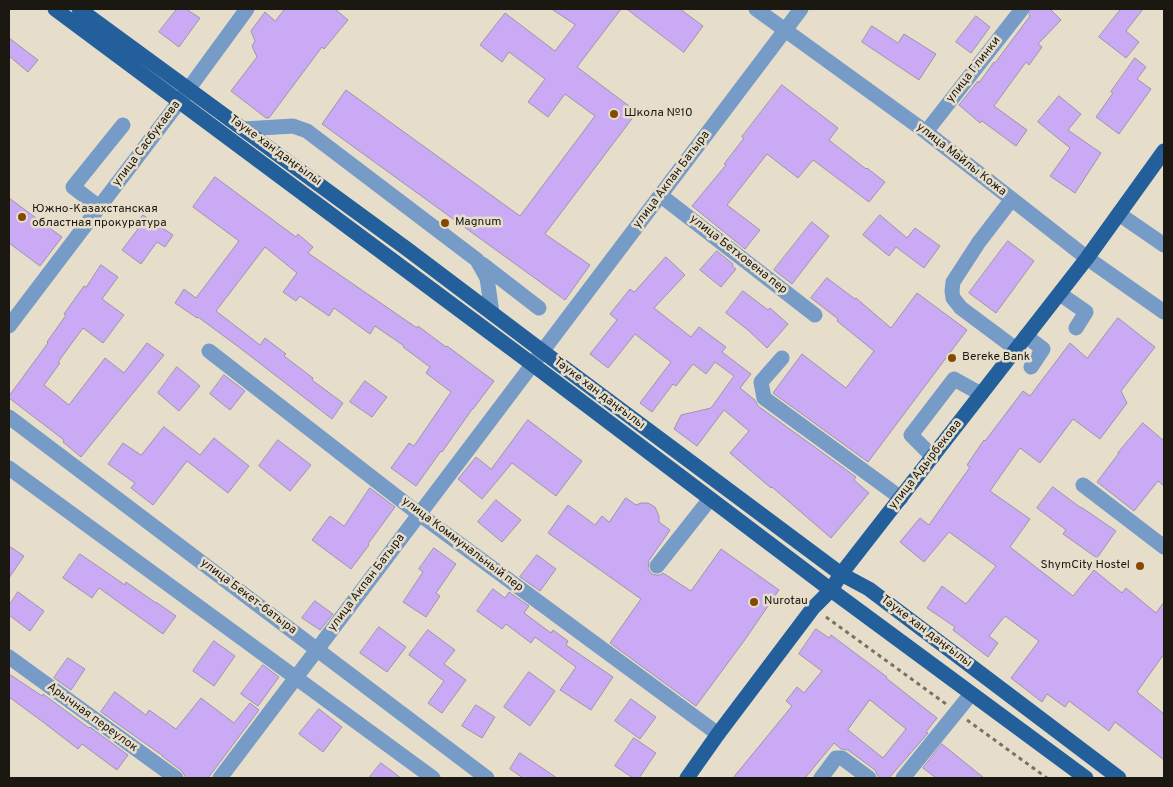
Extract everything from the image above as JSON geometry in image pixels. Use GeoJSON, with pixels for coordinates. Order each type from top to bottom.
{"type":"FeatureCollection","features":[{"type":"Feature","properties":{"kind":"main road","name":"Тәуке хан даңғылы"},"geometry":{"type":"LineString","coordinates":[[55,9],[532,364],[831,590],[1086,778]]}},
{"type":"Feature","properties":{"kind":"main road","name":"Тәуке хан даңғылы"},"geometry":{"type":"LineString","coordinates":[[79,9],[407,249],[841,574],[869,589],[1119,778]]}},
{"type":"Feature","properties":{"kind":"main road","name":"улица Адырбекова"},"geometry":{"type":"LineString","coordinates":[[687,778],[813,608],[831,590],[841,574],[1060,294],[1161,161]]}},
{"type":"Feature","properties":{"kind":"street","name":"улица Сасбукаева"},"geometry":{"type":"LineString","coordinates":[[9,326],[247,9]]}},
{"type":"Feature","properties":{"kind":"street","name":"улица Майлы Кожа"},"geometry":{"type":"LineString","coordinates":[[756,9],[926,132],[1087,258],[1164,312]]}},
{"type":"Feature","properties":{"kind":"street","name":"улица Акпан Батыра"},"geometry":{"type":"LineString","coordinates":[[220,778],[801,9]]}},
{"type":"Feature","properties":{"kind":"street","name":"улица Глинки"},"geometry":{"type":"LineString","coordinates":[[926,132],[1022,9]]}},
{"type":"Feature","properties":{"kind":"street"},"geometry":{"type":"LineString","coordinates":[[99,207],[73,187],[123,125]]}},
{"type":"Feature","properties":{"kind":"street"},"geometry":{"type":"LineString","coordinates":[[244,129],[294,126],[307,131],[540,308]]}},
{"type":"Feature","properties":{"kind":"street","name":"улица Бетховена пер"},"geometry":{"type":"LineString","coordinates":[[660,196],[815,315]]}},
{"type":"Feature","properties":{"kind":"street"},"geometry":{"type":"LineString","coordinates":[[1012,199],[979,242],[953,282],[952,290],[953,298],[960,308],[1016,349]]}},
{"type":"Feature","properties":{"kind":"street"},"geometry":{"type":"LineString","coordinates":[[1119,214],[1164,245]]}},
{"type":"Feature","properties":{"kind":"street"},"geometry":{"type":"LineString","coordinates":[[477,260],[487,278],[492,313]]}},
{"type":"Feature","properties":{"kind":"street"},"geometry":{"type":"LineString","coordinates":[[1060,294],[1086,312],[1076,328]]}},
{"type":"Feature","properties":{"kind":"street"},"geometry":{"type":"LineString","coordinates":[[1026,336],[1044,349],[1031,367]]}},
{"type":"Feature","properties":{"kind":"street","name":"улица Коммунальный пер"},"geometry":{"type":"LineString","coordinates":[[209,351],[418,514],[718,734]]}},
{"type":"Feature","properties":{"kind":"street"},"geometry":{"type":"LineString","coordinates":[[782,358],[761,382],[764,398],[901,498]]}},
{"type":"Feature","properties":{"kind":"street"},"geometry":{"type":"LineString","coordinates":[[933,457],[911,436],[954,379],[981,394]]}},
{"type":"Feature","properties":{"kind":"street","name":"улица Бекет-батыра"},"geometry":{"type":"LineString","coordinates":[[9,417],[487,778]]}},
{"type":"Feature","properties":{"kind":"street"},"geometry":{"type":"LineString","coordinates":[[9,468],[433,778]]}},
{"type":"Feature","properties":{"kind":"street"},"geometry":{"type":"LineString","coordinates":[[1083,485],[1164,547]]}},
{"type":"Feature","properties":{"kind":"street"},"geometry":{"type":"LineString","coordinates":[[657,566],[710,499]]}},
{"type":"Feature","properties":{"kind":"street","name":"Арычная переулок"},"geometry":{"type":"LineString","coordinates":[[9,658],[176,778]]}},
{"type":"Feature","properties":{"kind":"street"},"geometry":{"type":"LineString","coordinates":[[903,778],[971,694]]}},
{"type":"Feature","properties":{"kind":"street"},"geometry":{"type":"LineString","coordinates":[[821,778],[836,758],[842,758],[869,778]]}},
{"type":"Feature","properties":{"kind":"path"},"geometry":{"type":"LineString","coordinates":[[813,608],[1047,778]]}},
{"type":"Feature","properties":{"kind":"building"},"geometry":{"type":"Polygon","coordinates":[[[177,9],[186,9],[200,18],[179,47],[159,32],[177,9]]]}},
{"type":"Feature","properties":{"kind":"building"},"geometry":{"type":"Polygon","coordinates":[[[285,9],[335,9],[348,20],[324,49],[322,47],[269,118],[266,118],[231,91],[257,57],[252,46],[255,41],[251,31],[265,12],[275,21],[285,9]]]}},
{"type":"Feature","properties":{"kind":"building"},"geometry":{"type":"Polygon","coordinates":[[[552,9],[621,9],[577,67],[637,112],[545,234],[590,265],[565,300],[322,124],[346,90],[520,216],[595,116],[565,94],[548,117],[528,102],[545,79],[509,52],[502,62],[480,45],[505,13],[555,51],[575,25],[552,9]]]}},
{"type":"Feature","properties":{"kind":"building"},"geometry":{"type":"Polygon","coordinates":[[[627,9],[680,9],[703,26],[684,52],[627,9]]]}},
{"type":"Feature","properties":{"kind":"building"},"geometry":{"type":"Polygon","coordinates":[[[1031,9],[1050,9],[1061,20],[1038,44],[1042,47],[1029,65],[1026,62],[994,106],[1027,130],[1016,146],[982,121],[980,123],[959,105],[995,63],[1030,16],[1031,9]]]}},
{"type":"Feature","properties":{"kind":"building"},"geometry":{"type":"Polygon","coordinates":[[[1121,9],[1143,9],[1126,31],[1139,42],[1126,58],[1099,37],[1121,9]]]}},
{"type":"Feature","properties":{"kind":"building"},"geometry":{"type":"Polygon","coordinates":[[[976,16],[990,27],[971,53],[956,42],[976,16]]]}},
{"type":"Feature","properties":{"kind":"building"},"geometry":{"type":"Polygon","coordinates":[[[872,26],[898,43],[904,34],[936,54],[919,80],[862,42],[872,26]]]}},
{"type":"Feature","properties":{"kind":"building"},"geometry":{"type":"Polygon","coordinates":[[[9,38],[38,60],[28,72],[9,56],[9,38]]]}},
{"type":"Feature","properties":{"kind":"building"},"geometry":{"type":"Polygon","coordinates":[[[1135,58],[1146,67],[1137,79],[1151,89],[1119,134],[1096,117],[1135,58]]]}},
{"type":"Feature","properties":{"kind":"building"},"geometry":{"type":"Polygon","coordinates":[[[782,85],[838,128],[829,140],[885,182],[869,202],[813,160],[798,178],[767,154],[727,205],[760,230],[745,249],[692,206],[726,165],[724,164],[744,138],[742,137],[782,85]]]}},
{"type":"Feature","properties":{"kind":"building"},"geometry":{"type":"Polygon","coordinates":[[[1059,96],[1081,114],[1068,130],[1101,153],[1075,193],[1050,176],[1070,148],[1038,122],[1059,96]]]}},
{"type":"Feature","properties":{"kind":"building"},"geometry":{"type":"Polygon","coordinates":[[[215,177],[296,237],[298,234],[313,247],[308,253],[417,328],[418,326],[494,381],[416,486],[391,468],[409,443],[414,446],[451,392],[426,373],[430,367],[404,346],[375,326],[370,334],[334,308],[329,316],[300,296],[296,301],[283,292],[297,273],[265,247],[216,311],[260,345],[265,338],[286,354],[284,356],[313,378],[312,380],[343,403],[332,419],[240,348],[198,317],[175,303],[184,289],[196,298],[239,241],[193,207],[215,177]]]}},
{"type":"Feature","properties":{"kind":"building","name":"Южно-Казахстанская областная прокуратура"},"geometry":{"type":"Polygon","coordinates":[[[9,198],[62,237],[40,266],[9,243],[9,198]]]}},
{"type":"Feature","properties":{"kind":"building"},"geometry":{"type":"Polygon","coordinates":[[[143,215],[173,235],[165,247],[157,242],[141,264],[122,250],[138,229],[135,227],[143,215]]]}},
{"type":"Feature","properties":{"kind":"building"},"geometry":{"type":"Polygon","coordinates":[[[880,215],[907,238],[915,228],[940,246],[924,268],[896,247],[889,256],[863,235],[880,215]]]}},
{"type":"Feature","properties":{"kind":"building"},"geometry":{"type":"Polygon","coordinates":[[[812,222],[829,236],[792,284],[774,270],[812,222]]]}},
{"type":"Feature","properties":{"kind":"building"},"geometry":{"type":"Polygon","coordinates":[[[1008,241],[1034,261],[996,313],[969,293],[1008,241]]]}},
{"type":"Feature","properties":{"kind":"building"},"geometry":{"type":"Polygon","coordinates":[[[717,251],[733,264],[732,266],[736,269],[721,287],[700,270],[717,251]]]}},
{"type":"Feature","properties":{"kind":"building"},"geometry":{"type":"Polygon","coordinates":[[[666,257],[685,275],[654,308],[691,337],[699,327],[726,347],[722,352],[751,374],[740,388],[755,400],[758,406],[856,477],[854,480],[869,493],[831,538],[730,453],[749,431],[724,410],[697,446],[674,429],[681,415],[711,408],[734,376],[715,362],[706,374],[693,364],[676,386],[673,384],[652,412],[640,403],[671,362],[635,334],[608,368],[590,354],[617,320],[610,314],[630,289],[634,292],[666,257]]]}},
{"type":"Feature","properties":{"kind":"building"},"geometry":{"type":"Polygon","coordinates":[[[101,265],[118,277],[102,299],[124,315],[103,343],[83,328],[44,385],[69,405],[105,358],[124,373],[147,343],[164,355],[81,457],[63,442],[64,440],[9,398],[9,396],[48,343],[66,315],[64,314],[101,265]]]}},
{"type":"Feature","properties":{"kind":"building"},"geometry":{"type":"Polygon","coordinates":[[[827,278],[856,298],[891,328],[917,293],[967,330],[868,462],[773,393],[802,354],[846,388],[874,351],[811,298],[827,278]]]}},
{"type":"Feature","properties":{"kind":"building"},"geometry":{"type":"Polygon","coordinates":[[[743,291],[768,310],[770,308],[788,324],[767,348],[726,313],[743,291]]]}},
{"type":"Feature","properties":{"kind":"building"},"geometry":{"type":"Polygon","coordinates":[[[1118,318],[1155,347],[1121,391],[1127,403],[1100,439],[1073,419],[1040,463],[1020,448],[990,491],[1030,519],[1010,547],[1073,596],[1094,570],[1122,593],[1126,588],[1156,613],[1164,602],[1164,654],[1137,692],[1164,714],[1164,760],[1115,722],[1109,731],[1069,701],[1065,707],[1047,694],[1042,702],[1011,678],[1039,641],[1005,616],[989,636],[998,643],[988,657],[953,630],[955,627],[927,608],[942,586],[966,604],[996,566],[949,532],[924,562],[900,542],[920,518],[929,525],[970,467],[967,465],[984,440],[1023,391],[1030,396],[1070,343],[1087,358],[1118,318]]]}},
{"type":"Feature","properties":{"kind":"building"},"geometry":{"type":"Polygon","coordinates":[[[177,367],[200,386],[179,411],[158,393],[177,367]]]}},
{"type":"Feature","properties":{"kind":"building"},"geometry":{"type":"Polygon","coordinates":[[[224,375],[245,391],[230,410],[210,394],[224,375]]]}},
{"type":"Feature","properties":{"kind":"building"},"geometry":{"type":"Polygon","coordinates":[[[365,381],[387,397],[372,417],[350,402],[365,381]]]}},
{"type":"Feature","properties":{"kind":"building"},"geometry":{"type":"Polygon","coordinates":[[[528,420],[582,461],[556,496],[512,463],[482,499],[458,479],[476,457],[491,469],[528,420]]]}},
{"type":"Feature","properties":{"kind":"building"},"geometry":{"type":"Polygon","coordinates":[[[1143,423],[1164,441],[1164,486],[1158,481],[1134,511],[1097,482],[1143,423]]]}},
{"type":"Feature","properties":{"kind":"building"},"geometry":{"type":"Polygon","coordinates":[[[164,427],[200,455],[214,438],[249,466],[228,493],[187,461],[153,505],[131,488],[135,483],[108,464],[123,443],[141,455],[164,427]]]}},
{"type":"Feature","properties":{"kind":"building"},"geometry":{"type":"Polygon","coordinates":[[[278,440],[311,465],[290,491],[259,466],[278,440]]]}},
{"type":"Feature","properties":{"kind":"building"},"geometry":{"type":"Polygon","coordinates":[[[1053,487],[1116,531],[1097,558],[1063,534],[1066,530],[1037,508],[1053,487]]]}},
{"type":"Feature","properties":{"kind":"building"},"geometry":{"type":"Polygon","coordinates":[[[370,488],[395,507],[351,569],[312,540],[330,516],[344,526],[370,488]]]}},
{"type":"Feature","properties":{"kind":"building"},"geometry":{"type":"Polygon","coordinates":[[[626,498],[636,505],[648,503],[655,507],[659,516],[659,522],[670,530],[648,562],[648,569],[652,574],[660,575],[663,573],[691,591],[721,549],[779,590],[696,706],[610,643],[641,599],[548,533],[568,505],[595,525],[602,516],[609,522],[626,498]]]}},
{"type":"Feature","properties":{"kind":"building"},"geometry":{"type":"Polygon","coordinates":[[[496,500],[521,520],[502,542],[478,522],[496,500]]]}},
{"type":"Feature","properties":{"kind":"building"},"geometry":{"type":"Polygon","coordinates":[[[9,546],[24,556],[9,578],[9,546]]]}},
{"type":"Feature","properties":{"kind":"building"},"geometry":{"type":"Polygon","coordinates":[[[434,548],[456,564],[436,593],[440,596],[426,617],[403,602],[423,572],[419,569],[434,548]]]}},
{"type":"Feature","properties":{"kind":"building"},"geometry":{"type":"Polygon","coordinates":[[[80,554],[125,585],[126,582],[176,616],[163,634],[99,588],[92,598],[63,578],[80,554]]]}},
{"type":"Feature","properties":{"kind":"building"},"geometry":{"type":"Polygon","coordinates":[[[537,555],[556,569],[540,591],[520,577],[537,555]]]}},
{"type":"Feature","properties":{"kind":"building"},"geometry":{"type":"Polygon","coordinates":[[[493,589],[505,598],[509,592],[529,606],[524,613],[551,633],[553,630],[568,641],[566,645],[613,677],[591,710],[560,690],[576,667],[535,637],[531,643],[506,624],[502,629],[477,611],[493,589]]]}},
{"type":"Feature","properties":{"kind":"building"},"geometry":{"type":"Polygon","coordinates":[[[18,592],[44,611],[30,631],[9,615],[9,606],[18,592]]]}},
{"type":"Feature","properties":{"kind":"building"},"geometry":{"type":"Polygon","coordinates":[[[315,601],[333,614],[320,630],[302,618],[315,601]]]}},
{"type":"Feature","properties":{"kind":"building"},"geometry":{"type":"Polygon","coordinates":[[[379,627],[406,647],[387,672],[360,653],[379,627]]]}},
{"type":"Feature","properties":{"kind":"building"},"geometry":{"type":"Polygon","coordinates":[[[816,629],[829,638],[831,635],[937,718],[926,732],[928,733],[889,778],[879,778],[875,770],[848,750],[841,749],[834,743],[805,778],[733,778],[792,706],[786,701],[797,687],[804,693],[822,671],[799,654],[816,629]],[[870,700],[848,730],[883,758],[906,729],[870,700]]]}},
{"type":"Feature","properties":{"kind":"building"},"geometry":{"type":"Polygon","coordinates":[[[428,630],[455,650],[444,664],[466,680],[442,713],[428,703],[444,681],[409,655],[428,630]]]}},
{"type":"Feature","properties":{"kind":"building"},"geometry":{"type":"Polygon","coordinates":[[[214,641],[235,656],[214,686],[193,671],[214,641]]]}},
{"type":"Feature","properties":{"kind":"building"},"geometry":{"type":"Polygon","coordinates":[[[68,658],[85,669],[71,690],[54,678],[68,658]]]}},
{"type":"Feature","properties":{"kind":"building"},"geometry":{"type":"Polygon","coordinates":[[[263,665],[279,677],[258,706],[241,694],[263,665]]]}},
{"type":"Feature","properties":{"kind":"building"},"geometry":{"type":"Polygon","coordinates":[[[529,672],[555,691],[530,726],[504,707],[529,672]]]}},
{"type":"Feature","properties":{"kind":"building"},"geometry":{"type":"Polygon","coordinates":[[[9,674],[42,696],[43,694],[128,755],[117,770],[82,744],[78,749],[9,697],[9,674]]]}},
{"type":"Feature","properties":{"kind":"building"},"geometry":{"type":"Polygon","coordinates":[[[115,692],[146,715],[149,710],[176,729],[201,698],[234,723],[250,703],[259,710],[208,778],[186,778],[182,771],[163,756],[101,712],[115,692]]]}},
{"type":"Feature","properties":{"kind":"building"},"geometry":{"type":"Polygon","coordinates":[[[631,699],[656,717],[640,739],[615,721],[631,699]]]}},
{"type":"Feature","properties":{"kind":"building"},"geometry":{"type":"Polygon","coordinates":[[[476,705],[495,717],[482,738],[462,726],[476,705]]]}},
{"type":"Feature","properties":{"kind":"building"},"geometry":{"type":"Polygon","coordinates":[[[319,709],[342,727],[323,752],[299,734],[319,709]]]}},
{"type":"Feature","properties":{"kind":"building"},"geometry":{"type":"Polygon","coordinates":[[[634,738],[656,753],[639,778],[633,778],[615,766],[634,738]]]}},
{"type":"Feature","properties":{"kind":"building"},"geometry":{"type":"Polygon","coordinates":[[[942,744],[984,778],[936,778],[923,768],[942,744]]]}},
{"type":"Feature","properties":{"kind":"building"},"geometry":{"type":"Polygon","coordinates":[[[520,753],[557,778],[523,778],[510,769],[520,753]]]}},
{"type":"Feature","properties":{"kind":"building"},"geometry":{"type":"Polygon","coordinates":[[[381,763],[401,778],[369,778],[381,763]]]}},
{"type":"Feature","properties":{"kind":"place","name":"Школа №10"},"geometry":{"type":"Point","coordinates":[614,114]}},
{"type":"Feature","properties":{"kind":"place","name":"Южно-Казахстанская областная прокуратура"},"geometry":{"type":"Point","coordinates":[22,217]}},
{"type":"Feature","properties":{"kind":"place","name":"Magnum"},"geometry":{"type":"Point","coordinates":[445,223]}},
{"type":"Feature","properties":{"kind":"place","name":"Bereke Bank"},"geometry":{"type":"Point","coordinates":[952,358]}},
{"type":"Feature","properties":{"kind":"place","name":"ShymCity Hostel"},"geometry":{"type":"Point","coordinates":[1140,566]}},
{"type":"Feature","properties":{"kind":"place","name":"Nurotau"},"geometry":{"type":"Point","coordinates":[754,602]}}]}
